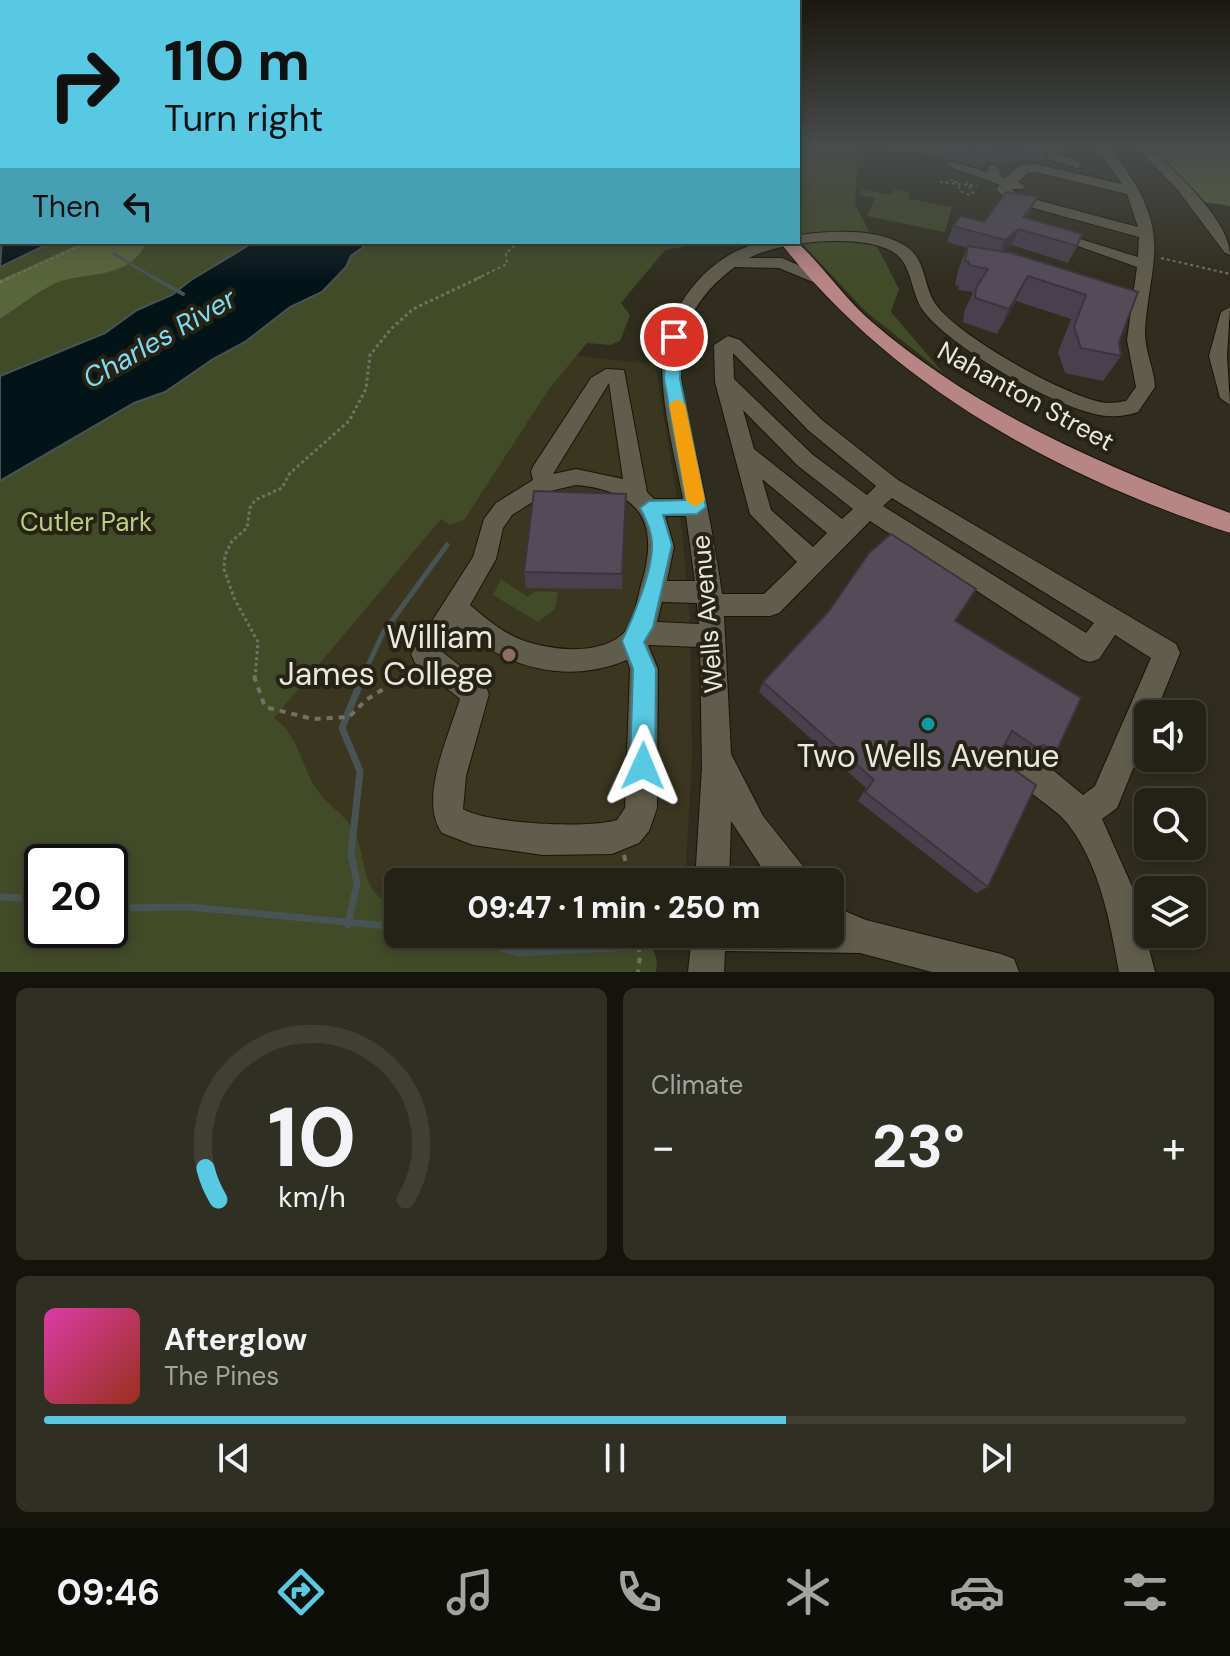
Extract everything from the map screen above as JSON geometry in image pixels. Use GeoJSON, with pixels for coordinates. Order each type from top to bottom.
{"type":"FeatureCollection","features":[{"type":"Feature","properties":{"kind":"main road","name":"Nahanton Street"},"geometry":{"type":"LineString","coordinates":[[789,244],[820,280],[883,341],[982,409],[1104,472],[1230,523]]}},
{"type":"Feature","properties":{"kind":"street"},"geometry":{"type":"LineString","coordinates":[[1040,190],[1142,231]]}},
{"type":"Feature","properties":{"kind":"street"},"geometry":{"type":"LineString","coordinates":[[1080,190],[1142,231]]}},
{"type":"Feature","properties":{"kind":"street"},"geometry":{"type":"LineString","coordinates":[[1129,190],[1142,231]]}},
{"type":"Feature","properties":{"kind":"street"},"geometry":{"type":"LineString","coordinates":[[1185,190],[1230,250]]}},
{"type":"Feature","properties":{"kind":"street"},"geometry":{"type":"LineString","coordinates":[[1050,222],[1142,231],[1060,238],[1043,228],[1045,223],[1050,222]]}},
{"type":"Feature","properties":{"kind":"street","name":"Wells Avenue"},"geometry":{"type":"LineString","coordinates":[[800,242],[854,236],[898,248],[914,263],[917,288],[924,302],[959,336],[1050,390],[1085,404],[1110,408],[1129,406],[1145,393],[1136,340],[1142,231]]}},
{"type":"Feature","properties":{"kind":"street","name":"Wells Avenue"},"geometry":{"type":"LineString","coordinates":[[713,868],[717,752],[713,636],[697,507],[672,379],[673,343],[682,315],[696,293],[732,262],[776,252],[787,244]]}},
{"type":"Feature","properties":{"kind":"street"},"geometry":{"type":"LineString","coordinates":[[732,262],[782,263],[820,280]]}},
{"type":"Feature","properties":{"kind":"street"},"geometry":{"type":"LineString","coordinates":[[1230,312],[1218,356],[1230,398]]}},
{"type":"Feature","properties":{"kind":"street"},"geometry":{"type":"LineString","coordinates":[[814,563],[761,514],[725,382],[723,345],[728,341],[815,425],[890,486],[1167,653],[1106,797],[1081,816]]}},
{"type":"Feature","properties":{"kind":"street"},"geometry":{"type":"LineString","coordinates":[[544,484],[543,468],[598,382],[603,377],[617,374],[643,502],[662,539],[652,591],[636,637],[644,669],[641,808],[632,827],[619,836],[584,840],[534,838],[478,830],[454,822],[447,812],[451,776],[475,694],[424,654],[484,559],[496,518],[514,500],[544,484],[576,477],[596,479],[643,502],[697,507]]}},
{"type":"Feature","properties":{"kind":"street"},"geometry":{"type":"LineString","coordinates":[[725,382],[805,460],[868,508],[1090,650],[1111,620]]}},
{"type":"Feature","properties":{"kind":"street"},"geometry":{"type":"LineString","coordinates":[[745,453],[843,533]]}},
{"type":"Feature","properties":{"kind":"street"},"geometry":{"type":"LineString","coordinates":[[652,591],[767,606],[890,486]]}},
{"type":"Feature","properties":{"kind":"street"},"geometry":{"type":"LineString","coordinates":[[455,608],[485,634],[507,647],[560,659],[596,657],[616,651],[636,637],[713,636]]}},
{"type":"Feature","properties":{"kind":"street","name":"Wells Avenue"},"geometry":{"type":"LineString","coordinates":[[717,752],[745,816],[782,868]]}},
{"type":"Feature","properties":{"kind":"street"},"geometry":{"type":"LineString","coordinates":[[1030,772],[1081,816],[1112,880],[1137,972]]}},
{"type":"Feature","properties":{"kind":"street"},"geometry":{"type":"LineString","coordinates":[[844,923],[865,937]]}},
{"type":"Feature","properties":{"kind":"street"},"geometry":{"type":"LineString","coordinates":[[844,928],[865,937],[1001,972]]}},
{"type":"Feature","properties":{"kind":"street"},"geometry":{"type":"LineString","coordinates":[[844,937],[865,937]]}},
{"type":"Feature","properties":{"kind":"street"},"geometry":{"type":"LineString","coordinates":[[706,972],[708,948]]}},
{"type":"Feature","properties":{"kind":"path"},"geometry":{"type":"LineString","coordinates":[[1142,231],[1230,274]]}},
{"type":"Feature","properties":{"kind":"path"},"geometry":{"type":"LineString","coordinates":[[0,282],[84,244]]}},
{"type":"Feature","properties":{"kind":"path"},"geometry":{"type":"LineString","coordinates":[[431,660],[366,700],[349,717],[335,720],[298,717],[265,707],[254,682],[252,659],[258,642],[226,581],[223,563],[225,549],[234,536],[247,528],[250,508],[255,500],[282,488],[290,473],[349,421],[366,389],[370,355],[390,330],[413,309],[507,264],[506,253],[517,244]]}},
{"type":"Feature","properties":{"kind":"path"},"geometry":{"type":"LineString","coordinates":[[619,836],[627,868]]}},
{"type":"Feature","properties":{"kind":"path"},"geometry":{"type":"LineString","coordinates":[[638,948],[638,972]]}},
{"type":"Feature","properties":{"kind":"shaded area","name":"William James College"},"geometry":{"type":"Polygon","coordinates":[[[576,356],[655,364],[682,530],[690,623],[692,759],[686,868],[384,868],[384,921],[128,896],[128,892],[576,356]]]}},
{"type":"Feature","properties":{"kind":"green space"},"geometry":{"type":"Polygon","coordinates":[[[800,190],[856,190],[855,204],[899,289],[891,312],[943,373],[865,311],[800,241],[800,190]]]}},
{"type":"Feature","properties":{"kind":"green space"},"geometry":{"type":"Polygon","coordinates":[[[861,190],[891,195],[893,190],[901,190],[910,192],[908,199],[952,207],[945,232],[867,216],[875,198],[859,195],[861,190]]]}},
{"type":"Feature","properties":{"kind":"green space"},"geometry":{"type":"Polygon","coordinates":[[[1194,190],[1230,190],[1230,206],[1205,202],[1194,190]]]}},
{"type":"Feature","properties":{"kind":"green space"},"geometry":{"type":"Polygon","coordinates":[[[0,244],[251,244],[191,280],[173,295],[137,310],[105,333],[0,376],[0,244]]]}},
{"type":"Feature","properties":{"kind":"green space"},"geometry":{"type":"Polygon","coordinates":[[[80,244],[146,244],[138,256],[127,264],[101,274],[60,281],[0,319],[0,280],[80,244]]]}},
{"type":"Feature","properties":{"kind":"green space","name":"Cutler Park"},"geometry":{"type":"Polygon","coordinates":[[[367,244],[698,244],[665,250],[621,303],[630,315],[620,341],[610,345],[587,343],[549,389],[464,520],[450,525],[441,519],[274,718],[293,740],[319,793],[345,819],[358,839],[370,885],[384,899],[384,948],[651,948],[656,959],[656,972],[0,972],[0,481],[134,403],[165,392],[213,359],[245,342],[290,307],[322,292],[346,267],[350,256],[367,244]]]}},
{"type":"Feature","properties":{"kind":"green space"},"geometry":{"type":"Polygon","coordinates":[[[501,579],[528,597],[535,591],[558,592],[555,609],[538,622],[493,595],[501,579]]]}},
{"type":"Feature","properties":{"kind":"water"},"geometry":{"type":"Polygon","coordinates":[[[2,244],[48,244],[0,267],[2,244]]]}},
{"type":"Feature","properties":{"kind":"water","name":"Charles River"},"geometry":{"type":"Polygon","coordinates":[[[251,244],[367,244],[351,256],[346,267],[322,292],[290,307],[245,342],[213,359],[165,392],[134,403],[0,481],[0,376],[105,333],[137,310],[172,295],[251,244]]]}},
{"type":"Feature","properties":{"kind":"building"},"geometry":{"type":"Polygon","coordinates":[[[1006,192],[1038,197],[1023,217],[1082,234],[1077,246],[1019,229],[1005,240],[953,226],[961,216],[984,222],[1006,192]]]}},
{"type":"Feature","properties":{"kind":"building"},"geometry":{"type":"Polygon","coordinates":[[[968,246],[1012,253],[1138,292],[1119,342],[1121,356],[1081,348],[1074,327],[1086,295],[1028,276],[1009,309],[975,298],[976,288],[988,269],[969,265],[965,261],[968,246]]]}},
{"type":"Feature","properties":{"kind":"building"},"geometry":{"type":"Polygon","coordinates":[[[534,491],[626,494],[622,574],[524,572],[534,491]]]}},
{"type":"Feature","properties":{"kind":"building","name":"Two Wells Avenue"},"geometry":{"type":"Polygon","coordinates":[[[891,534],[976,589],[955,621],[1081,698],[1056,752],[1044,745],[1036,747],[1012,731],[997,758],[1036,785],[988,887],[865,792],[874,780],[763,682],[829,611],[869,553],[891,534]]]}},
{"type":"Feature","properties":{"kind":"waterway"},"geometry":{"type":"LineString","coordinates":[[114,254],[156,279]]}},
{"type":"Feature","properties":{"kind":"waterway","name":"Charles River"},"geometry":{"type":"LineString","coordinates":[[153,277],[183,294]]}},
{"type":"Feature","properties":{"kind":"waterway"},"geometry":{"type":"LineString","coordinates":[[362,678],[383,633],[447,545]]}},
{"type":"Feature","properties":{"kind":"waterway"},"geometry":{"type":"LineString","coordinates":[[349,922],[357,883],[351,854],[360,771],[342,728],[363,676]]}},
{"type":"Feature","properties":{"kind":"waterway"},"geometry":{"type":"LineString","coordinates":[[0,897],[24,898]]}},
{"type":"Feature","properties":{"kind":"waterway"},"geometry":{"type":"LineString","coordinates":[[128,908],[190,907],[349,922]]}},
{"type":"Feature","properties":{"kind":"waterway"},"geometry":{"type":"LineString","coordinates":[[349,922],[384,926]]}},
{"type":"Feature","properties":{"kind":"waterway"},"geometry":{"type":"LineString","coordinates":[[501,948],[519,953],[612,948]]}},
{"type":"Feature","properties":{"kind":"slow traffic"},"geometry":{"type":"LineString","coordinates":[[677,404],[695,500]]}},
{"type":"Feature","properties":{"kind":"place","name":"William James College"},"geometry":{"type":"Point","coordinates":[509,655]}},
{"type":"Feature","properties":{"kind":"place","name":"Two Wells Avenue"},"geometry":{"type":"Point","coordinates":[928,724]}},
{"type":"Feature","properties":{"kind":"route"},"geometry":{"type":"LineString","coordinates":[[643,766],[644,669],[641,654],[633,641],[642,627],[662,551],[657,522],[649,508],[697,507],[672,379],[674,337]]}}]}
